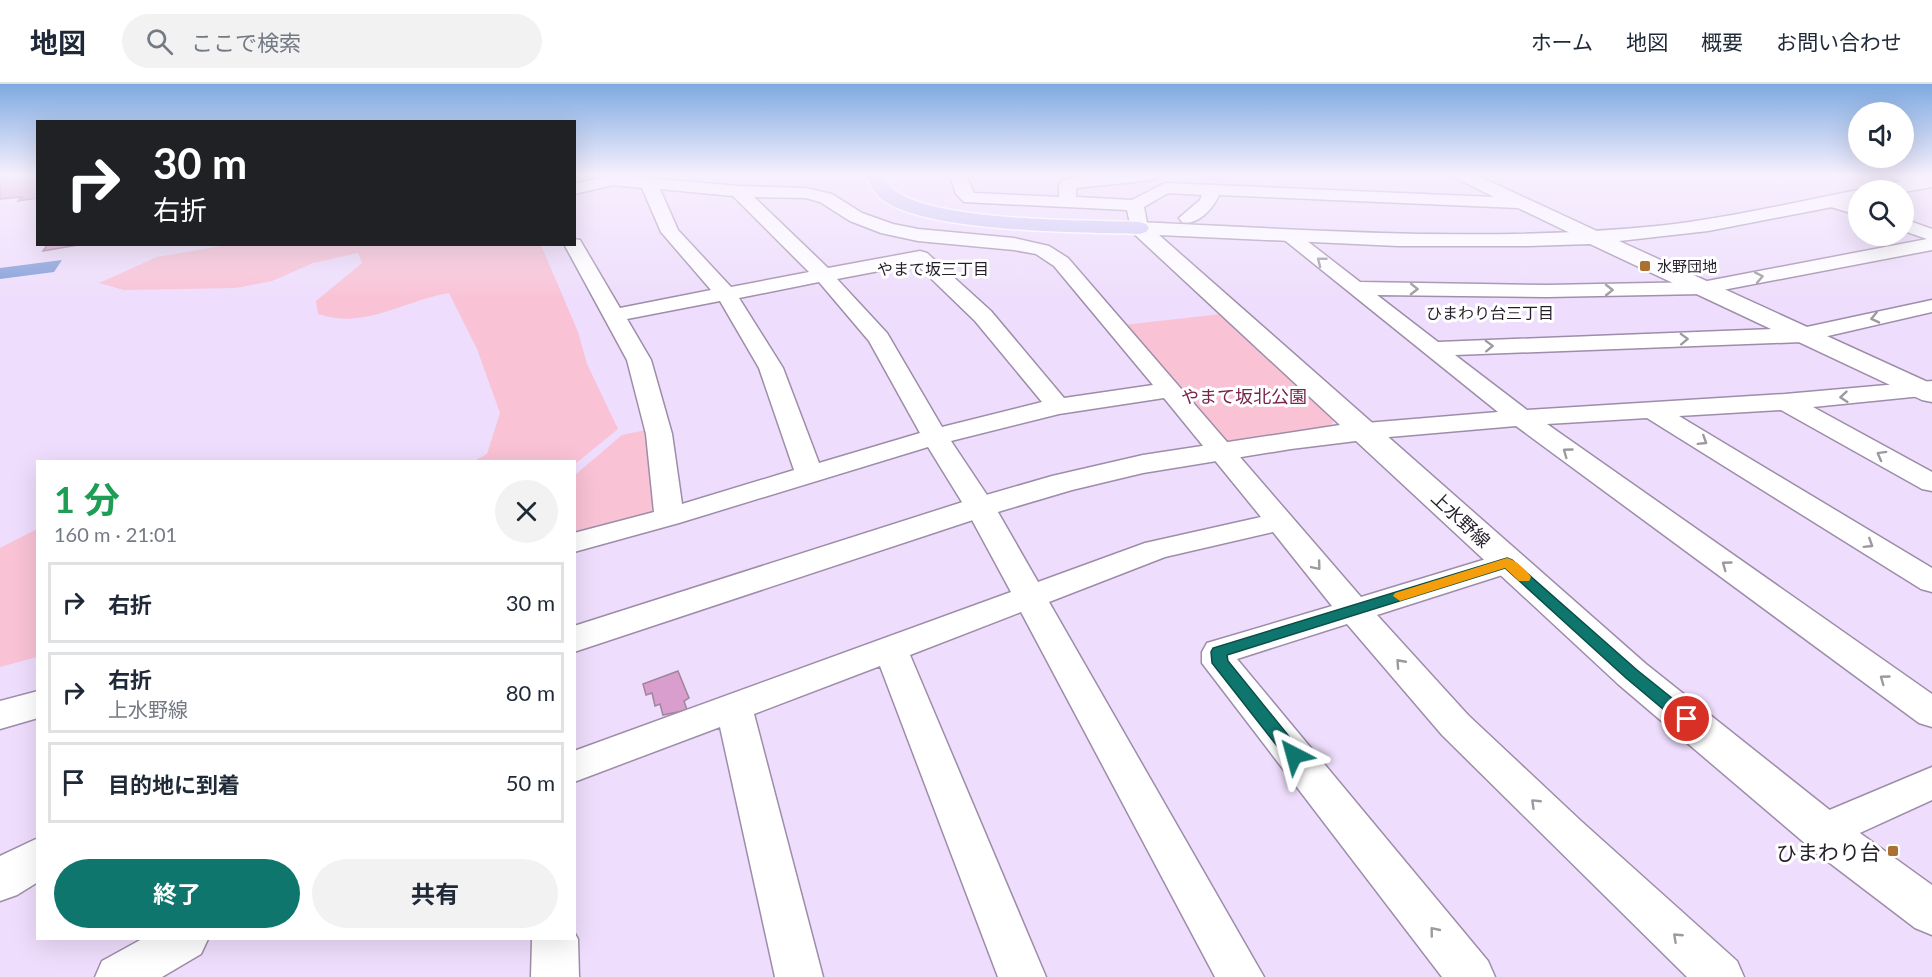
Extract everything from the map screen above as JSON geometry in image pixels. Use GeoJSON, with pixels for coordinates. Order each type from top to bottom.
{"type":"FeatureCollection","features":[{"type":"Feature","properties":{"kind":"main road"},"geometry":{"type":"LineString","coordinates":[[965,217],[981,219],[1137,217]]}},
{"type":"Feature","properties":{"kind":"street"},"geometry":{"type":"LineString","coordinates":[[663,217],[670,232],[726,294],[771,368],[810,475]]}},
{"type":"Feature","properties":{"kind":"street"},"geometry":{"type":"LineString","coordinates":[[764,217],[823,275],[879,338],[935,436],[980,507],[1240,977]]}},
{"type":"Feature","properties":{"kind":"street"},"geometry":{"type":"LineString","coordinates":[[855,217],[888,229],[918,235],[1014,244],[1042,250],[1061,262],[1354,610],[1455,724],[1566,833],[1720,977]]}},
{"type":"Feature","properties":{"kind":"street"},"geometry":{"type":"LineString","coordinates":[[1137,217],[1286,234],[1443,240],[1592,237],[1657,232],[1720,224],[1755,217]]}},
{"type":"Feature","properties":{"kind":"street","name":"上水野線"},"geometry":{"type":"LineString","coordinates":[[1137,217],[1507,563],[1632,674],[1823,831],[1932,913]]}},
{"type":"Feature","properties":{"kind":"street"},"geometry":{"type":"LineString","coordinates":[[1551,217],[1802,335],[1929,391]]}},
{"type":"Feature","properties":{"kind":"street"},"geometry":{"type":"LineString","coordinates":[[1914,229],[1932,235]]}},
{"type":"Feature","properties":{"kind":"street"},"geometry":{"type":"LineString","coordinates":[[1286,234],[1521,418],[1932,713]]}},
{"type":"Feature","properties":{"kind":"street"},"geometry":{"type":"LineString","coordinates":[[1355,288],[1547,291],[1702,288],[1932,244]]}},
{"type":"Feature","properties":{"kind":"street"},"geometry":{"type":"LineString","coordinates":[[574,246],[639,360],[660,434],[669,517]]}},
{"type":"Feature","properties":{"kind":"street"},"geometry":{"type":"LineString","coordinates":[[615,315],[920,257],[983,316],[1058,406]]}},
{"type":"Feature","properties":{"kind":"street"},"geometry":{"type":"LineString","coordinates":[[1431,349],[1802,335],[1932,306]]}},
{"type":"Feature","properties":{"kind":"street"},"geometry":{"type":"LineString","coordinates":[[576,542],[669,517],[935,436],[1058,406],[1170,390]]}},
{"type":"Feature","properties":{"kind":"street"},"geometry":{"type":"LineString","coordinates":[[576,638],[980,507],[1143,464],[1366,431],[1521,418],[1929,391]]}},
{"type":"Feature","properties":{"kind":"street"},"geometry":{"type":"LineString","coordinates":[[1785,402],[1932,483]]}},
{"type":"Feature","properties":{"kind":"street"},"geometry":{"type":"LineString","coordinates":[[1653,411],[1932,582]]}},
{"type":"Feature","properties":{"kind":"street"},"geometry":{"type":"LineString","coordinates":[[576,766],[1156,550],[1280,522]]}},
{"type":"Feature","properties":{"kind":"street"},"geometry":{"type":"LineString","coordinates":[[1471,977],[1220,663],[1219,652],[1507,563]]}},
{"type":"Feature","properties":{"kind":"street"},"geometry":{"type":"LineString","coordinates":[[891,650],[1022,977]]}},
{"type":"Feature","properties":{"kind":"street"},"geometry":{"type":"LineString","coordinates":[[0,715],[36,705]]}},
{"type":"Feature","properties":{"kind":"street"},"geometry":{"type":"LineString","coordinates":[[734,708],[799,977]]}},
{"type":"Feature","properties":{"kind":"street"},"geometry":{"type":"LineString","coordinates":[[1823,831],[1932,783]]}},
{"type":"Feature","properties":{"kind":"street"},"geometry":{"type":"LineString","coordinates":[[0,880],[36,859]]}},
{"type":"Feature","properties":{"kind":"street"},"geometry":{"type":"LineString","coordinates":[[140,972],[184,940]]}},
{"type":"Feature","properties":{"kind":"street"},"geometry":{"type":"LineString","coordinates":[[555,940],[555,977]]}},
{"type":"Feature","properties":{"kind":"green space"},"geometry":{"type":"Polygon","coordinates":[[[221,246],[541,246],[578,332],[587,364],[618,429],[576,463],[576,460],[476,460],[487,454],[500,413],[477,349],[449,293],[368,316],[335,318],[318,314],[316,301],[362,263],[358,253],[313,263],[272,281],[236,288],[124,290],[99,283],[157,257],[221,246]]]}},
{"type":"Feature","properties":{"kind":"green space","name":"やまて坂北公園"},"geometry":{"type":"Polygon","coordinates":[[[1221,314],[1335,418],[1330,427],[1233,443],[1222,439],[1124,325],[1221,314]]]}},
{"type":"Feature","properties":{"kind":"green space"},"geometry":{"type":"Polygon","coordinates":[[[646,430],[659,507],[648,518],[576,538],[576,474],[622,435],[646,430]]]}},
{"type":"Feature","properties":{"kind":"green space"},"geometry":{"type":"Polygon","coordinates":[[[36,530],[36,657],[0,667],[0,548],[36,530]]]}},
{"type":"Feature","properties":{"kind":"water"},"geometry":{"type":"Polygon","coordinates":[[[62,260],[54,272],[0,279],[0,268],[62,260]]]}},
{"type":"Feature","properties":{"kind":"building"},"geometry":{"type":"Polygon","coordinates":[[[47,246],[72,246],[43,251],[47,246]]]}},
{"type":"Feature","properties":{"kind":"building"},"geometry":{"type":"Polygon","coordinates":[[[678,671],[689,698],[684,701],[687,710],[663,715],[660,704],[655,706],[652,693],[646,695],[643,684],[678,671]]]}},
{"type":"Feature","properties":{"kind":"slow traffic"},"geometry":{"type":"LineString","coordinates":[[1400,596],[1507,563],[1524,577]]}},
{"type":"Feature","properties":{"kind":"place","name":"水野団地"},"geometry":{"type":"Point","coordinates":[1645,266]}},
{"type":"Feature","properties":{"kind":"place","name":"ひまわり台"},"geometry":{"type":"Point","coordinates":[1893,851]}},
{"type":"Feature","properties":{"kind":"district","name":"やまて坂三丁目"},"geometry":{"type":"Point","coordinates":[933,268]}},
{"type":"Feature","properties":{"kind":"district","name":"ひまわり台三丁目"},"geometry":{"type":"Point","coordinates":[1490,312]}},
{"type":"Feature","properties":{"kind":"route"},"geometry":{"type":"LineString","coordinates":[[1294,755],[1220,663],[1219,652],[1507,563],[1632,674],[1687,719]]}}]}
